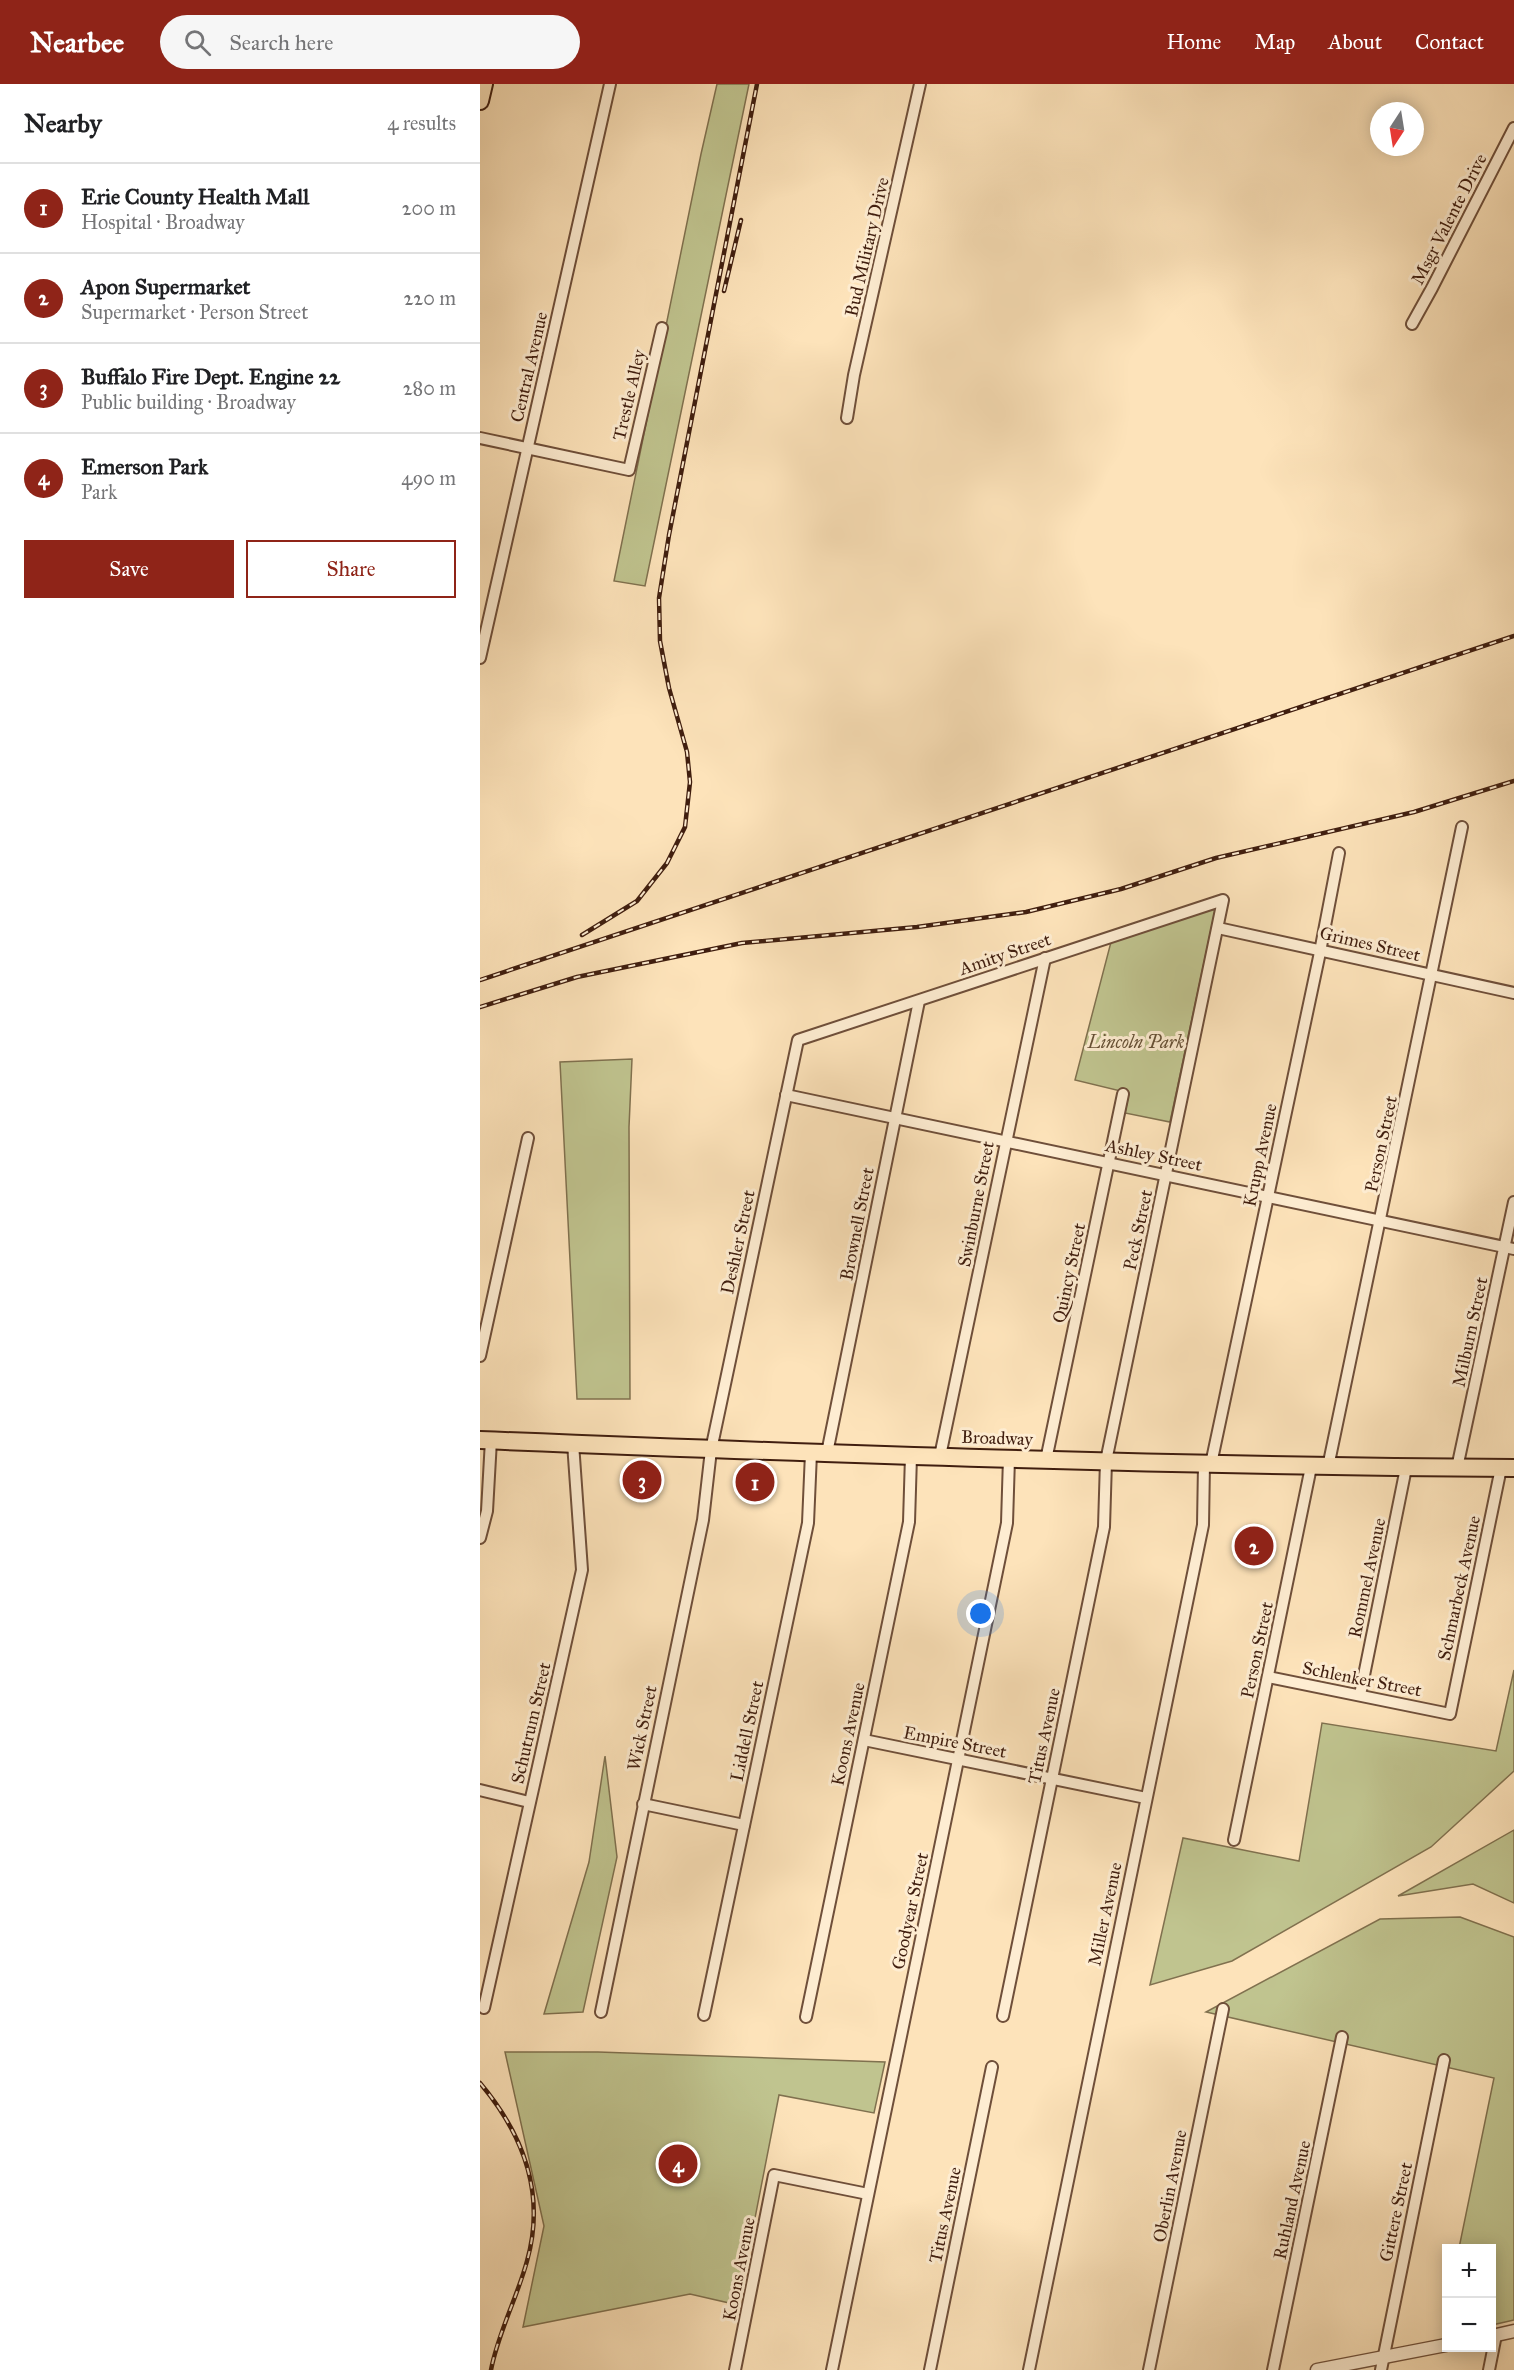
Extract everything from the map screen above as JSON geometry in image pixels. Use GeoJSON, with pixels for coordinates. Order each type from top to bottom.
{"type":"FeatureCollection","features":[{"type":"Feature","properties":{"kind":"main road"},"geometry":{"type":"LineString","coordinates":[[480,101],[484,84]]}},
{"type":"Feature","properties":{"kind":"main road","name":"Broadway"},"geometry":{"type":"LineString","coordinates":[[486,1440],[711,1450],[1046,1460],[1311,1467],[1507,1468]]}},
{"type":"Feature","properties":{"kind":"street","name":"Central Avenue"},"geometry":{"type":"LineString","coordinates":[[480,658],[610,84]]}},
{"type":"Feature","properties":{"kind":"street","name":"Bud Military Drive"},"geometry":{"type":"LineString","coordinates":[[847,418],[854,375],[920,84]]}},
{"type":"Feature","properties":{"kind":"street","name":"Msgr Valente Drive"},"geometry":{"type":"LineString","coordinates":[[1412,324],[1514,128]]}},
{"type":"Feature","properties":{"kind":"street","name":"Trestle Alley"},"geometry":{"type":"LineString","coordinates":[[527,447],[628,470],[662,328]]}},
{"type":"Feature","properties":{"kind":"street"},"geometry":{"type":"LineString","coordinates":[[480,438],[527,447]]}},
{"type":"Feature","properties":{"kind":"street","name":"Person Street"},"geometry":{"type":"LineString","coordinates":[[1328,1467],[1382,1220],[1462,827]]}},
{"type":"Feature","properties":{"kind":"street","name":"Krupp Avenue"},"geometry":{"type":"LineString","coordinates":[[1208,1464],[1268,1196],[1339,853]]}},
{"type":"Feature","properties":{"kind":"street","name":"Peck Street"},"geometry":{"type":"LineString","coordinates":[[1106,1461],[1223,900]]}},
{"type":"Feature","properties":{"kind":"street","name":"Amity Street"},"geometry":{"type":"LineString","coordinates":[[798,1040],[1223,900]]}},
{"type":"Feature","properties":{"kind":"street","name":"Grimes Street"},"geometry":{"type":"LineString","coordinates":[[1218,928],[1514,993]]}},
{"type":"Feature","properties":{"kind":"street","name":"Swinburne Street"},"geometry":{"type":"LineString","coordinates":[[940,1456],[1045,958]]}},
{"type":"Feature","properties":{"kind":"street","name":"Brownell Street"},"geometry":{"type":"LineString","coordinates":[[819,1453],[896,1117],[919,1001]]}},
{"type":"Feature","properties":{"kind":"street","name":"Deshler Street"},"geometry":{"type":"LineString","coordinates":[[711,1450],[798,1040]]}},
{"type":"Feature","properties":{"kind":"street","name":"Quincy Street"},"geometry":{"type":"LineString","coordinates":[[1046,1460],[1123,1094]]}},
{"type":"Feature","properties":{"kind":"street","name":"Ashley Street"},"geometry":{"type":"LineString","coordinates":[[786,1095],[1509,1248]]}},
{"type":"Feature","properties":{"kind":"street"},"geometry":{"type":"LineString","coordinates":[[480,1356],[528,1137]]}},
{"type":"Feature","properties":{"kind":"street","name":"Milburn Street"},"geometry":{"type":"LineString","coordinates":[[1457,1468],[1509,1248],[1514,1202]]}},
{"type":"Feature","properties":{"kind":"street"},"geometry":{"type":"LineString","coordinates":[[480,1538],[487,1511],[486,1440]]}},
{"type":"Feature","properties":{"kind":"street","name":"Schutrum Street"},"geometry":{"type":"LineString","coordinates":[[484,2008],[582,1570],[573,1443]]}},
{"type":"Feature","properties":{"kind":"street","name":"Wick Street"},"geometry":{"type":"LineString","coordinates":[[601,2012],[703,1520],[711,1450]]}},
{"type":"Feature","properties":{"kind":"street","name":"Liddell Street"},"geometry":{"type":"LineString","coordinates":[[704,2015],[808,1523],[819,1453]]}},
{"type":"Feature","properties":{"kind":"street","name":"Koons Avenue"},"geometry":{"type":"LineString","coordinates":[[806,2017],[909,1522],[911,1456]]}},
{"type":"Feature","properties":{"kind":"street","name":"Goodyear Street"},"geometry":{"type":"LineString","coordinates":[[832,2370],[1006,1523],[1009,1458]]}},
{"type":"Feature","properties":{"kind":"street","name":"Titus Avenue"},"geometry":{"type":"LineString","coordinates":[[1003,2016],[1104,1527],[1106,1461]]}},
{"type":"Feature","properties":{"kind":"street","name":"Miller Avenue"},"geometry":{"type":"LineString","coordinates":[[1029,2370],[1203,1525],[1208,1464]]}},
{"type":"Feature","properties":{"kind":"street","name":"Person Street"},"geometry":{"type":"LineString","coordinates":[[1234,1840],[1311,1467]]}},
{"type":"Feature","properties":{"kind":"street","name":"Rommel Avenue"},"geometry":{"type":"LineString","coordinates":[[1360,1695],[1406,1468]]}},
{"type":"Feature","properties":{"kind":"street","name":"Schmarbeck Avenue"},"geometry":{"type":"LineString","coordinates":[[1450,1714],[1507,1468]]}},
{"type":"Feature","properties":{"kind":"street","name":"Schlenker Street"},"geometry":{"type":"LineString","coordinates":[[1268,1677],[1450,1714]]}},
{"type":"Feature","properties":{"kind":"street","name":"Empire Street"},"geometry":{"type":"LineString","coordinates":[[864,1740],[1146,1798]]}},
{"type":"Feature","properties":{"kind":"street"},"geometry":{"type":"LineString","coordinates":[[480,1790],[530,1802]]}},
{"type":"Feature","properties":{"kind":"street"},"geometry":{"type":"LineString","coordinates":[[643,1804],[744,1825]]}},
{"type":"Feature","properties":{"kind":"street","name":"Oberlin Avenue"},"geometry":{"type":"LineString","coordinates":[[1149,2370],[1223,2009]]}},
{"type":"Feature","properties":{"kind":"street","name":"Ruhland Avenue"},"geometry":{"type":"LineString","coordinates":[[1273,2370],[1342,2037]]}},
{"type":"Feature","properties":{"kind":"street","name":"Gittere Street"},"geometry":{"type":"LineString","coordinates":[[1381,2370],[1444,2061]]}},
{"type":"Feature","properties":{"kind":"street","name":"Titus Avenue"},"geometry":{"type":"LineString","coordinates":[[930,2370],[992,2067]]}},
{"type":"Feature","properties":{"kind":"street","name":"Koons Avenue"},"geometry":{"type":"LineString","coordinates":[[735,2370],[774,2175],[868,2194]]}},
{"type":"Feature","properties":{"kind":"street"},"geometry":{"type":"LineString","coordinates":[[1496,2335],[1514,2331]]}},
{"type":"Feature","properties":{"kind":"street"},"geometry":{"type":"LineString","coordinates":[[1317,2370],[1442,2346]]}},
{"type":"Feature","properties":{"kind":"street"},"geometry":{"type":"LineString","coordinates":[[1489,2370],[1492,2352]]}},
{"type":"Feature","properties":{"kind":"green space"},"geometry":{"type":"Polygon","coordinates":[[[717,84],[749,84],[645,586],[614,581],[701,154],[717,84]]]}},
{"type":"Feature","properties":{"kind":"green space","name":"Lincoln Park"},"geometry":{"type":"Polygon","coordinates":[[[1216,906],[1170,1122],[1125,1113],[1129,1093],[1075,1080],[1111,942],[1216,906]]]}},
{"type":"Feature","properties":{"kind":"green space"},"geometry":{"type":"Polygon","coordinates":[[[632,1059],[629,1127],[630,1399],[577,1399],[560,1062],[632,1059]]]}},
{"type":"Feature","properties":{"kind":"green space"},"geometry":{"type":"Polygon","coordinates":[[[1514,1670],[1514,1771],[1431,1847],[1232,1961],[1150,1985],[1183,1838],[1299,1861],[1322,1723],[1496,1751],[1514,1670]]]}},
{"type":"Feature","properties":{"kind":"green space"},"geometry":{"type":"Polygon","coordinates":[[[605,1756],[617,1857],[583,2012],[544,2014],[589,1862],[605,1756]]]}},
{"type":"Feature","properties":{"kind":"green space"},"geometry":{"type":"Polygon","coordinates":[[[1514,1830],[1514,1903],[1473,1884],[1398,1896],[1514,1830]]]}},
{"type":"Feature","properties":{"kind":"green space"},"geometry":{"type":"Polygon","coordinates":[[[1460,1917],[1514,1937],[1514,2320],[1496,2324],[1496,2244],[1460,2244],[1494,2078],[1206,2012],[1380,1919],[1460,1917]]]}},
{"type":"Feature","properties":{"kind":"green space"},"geometry":{"type":"Polygon","coordinates":[[[505,2052],[598,2052],[885,2062],[874,2113],[779,2095],[738,2305],[690,2294],[523,2327],[544,2226],[505,2052]]]}},
{"type":"Feature","properties":{"kind":"railway"},"geometry":{"type":"LineString","coordinates":[[582,935],[637,901],[667,863],[685,827],[690,782],[687,752],[669,688],[660,641],[659,598],[669,535],[757,84]]}},
{"type":"Feature","properties":{"kind":"railway"},"geometry":{"type":"LineString","coordinates":[[724,291],[741,220]]}},
{"type":"Feature","properties":{"kind":"railway"},"geometry":{"type":"LineString","coordinates":[[480,980],[1514,636]]}},
{"type":"Feature","properties":{"kind":"railway"},"geometry":{"type":"LineString","coordinates":[[480,1007],[577,977],[742,943],[917,927],[1026,912],[1121,889],[1216,858],[1414,812],[1514,781]]}},
{"type":"Feature","properties":{"kind":"railway"},"geometry":{"type":"LineString","coordinates":[[480,2083],[508,2123],[519,2144],[527,2166],[534,2212],[527,2261],[498,2343],[491,2370]]}},
{"type":"Feature","properties":{"kind":"place","name":"Buffalo Fire Dept. Engine 22"},"geometry":{"type":"Point","coordinates":[642,1480]}},
{"type":"Feature","properties":{"kind":"place","name":"Erie County Health Mall"},"geometry":{"type":"Point","coordinates":[755,1482]}},
{"type":"Feature","properties":{"kind":"place","name":"Apon Supermarket"},"geometry":{"type":"Point","coordinates":[1254,1546]}},
{"type":"Feature","properties":{"kind":"place","name":"Emerson Park"},"geometry":{"type":"Point","coordinates":[678,2164]}}]}
